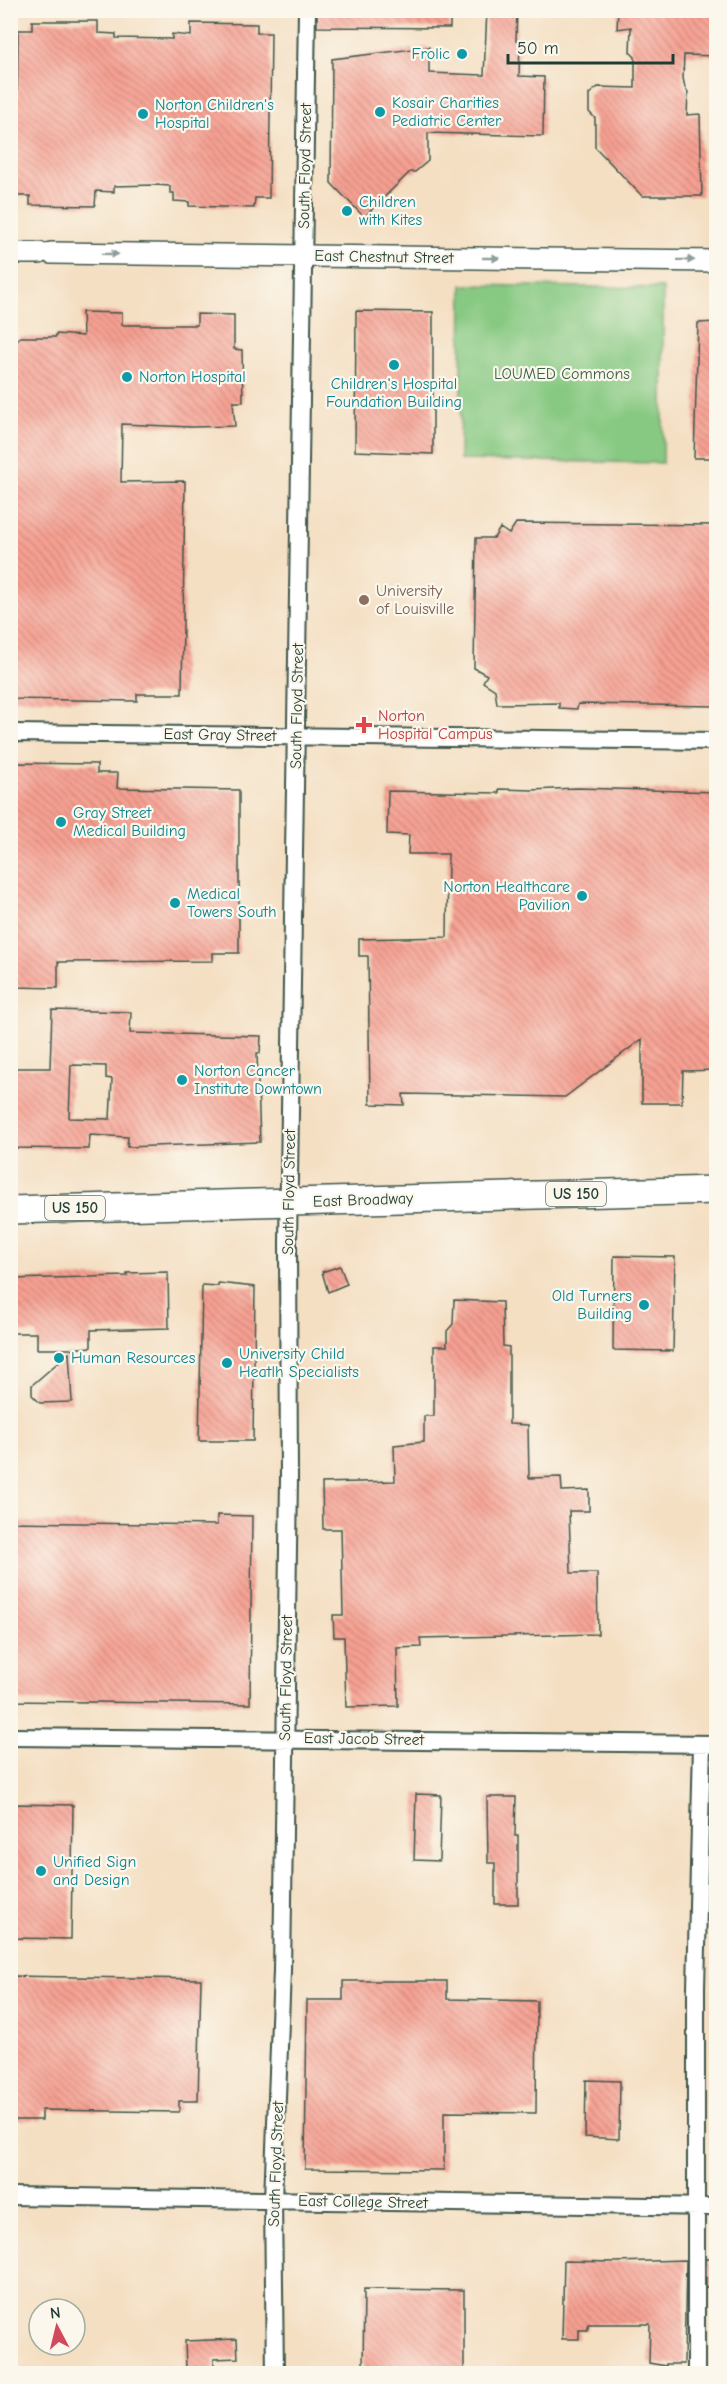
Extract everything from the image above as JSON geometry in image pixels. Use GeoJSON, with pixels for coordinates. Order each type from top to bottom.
{"type":"FeatureCollection","features":[{"type":"Feature","properties":{"kind":"main road","name":"East Broadway"},"geometry":{"type":"LineString","coordinates":[[10,1210],[717,1190]]}},
{"type":"Feature","properties":{"kind":"street","name":"South Floyd Street"},"geometry":{"type":"LineString","coordinates":[[274,2373],[273,2199],[282,1971],[289,1478],[289,1202],[307,10]]}},
{"type":"Feature","properties":{"kind":"street","name":"East Chestnut Street"},"geometry":{"type":"LineString","coordinates":[[10,253],[717,261]]}},
{"type":"Feature","properties":{"kind":"street","name":"East Gray Street"},"geometry":{"type":"LineString","coordinates":[[10,733],[717,741]]}},
{"type":"Feature","properties":{"kind":"street","name":"East Jacob Street"},"geometry":{"type":"LineString","coordinates":[[10,1737],[709,1744]]}},
{"type":"Feature","properties":{"kind":"street"},"geometry":{"type":"LineString","coordinates":[[696,2373],[696,1988],[709,1744]]}},
{"type":"Feature","properties":{"kind":"street","name":"East College Street"},"geometry":{"type":"LineString","coordinates":[[10,2196],[717,2207]]}},
{"type":"Feature","properties":{"kind":"green space","name":"LOUMED Commons"},"geometry":{"type":"Polygon","coordinates":[[[462,285],[663,288],[663,463],[460,460],[462,285]]]}},
{"type":"Feature","properties":{"kind":"building"},"geometry":{"type":"Polygon","coordinates":[[[317,10],[450,10],[450,28],[317,27],[317,10]]]}},
{"type":"Feature","properties":{"kind":"building"},"geometry":{"type":"Polygon","coordinates":[[[487,10],[517,10],[516,41],[520,41],[519,76],[544,77],[543,136],[428,133],[428,161],[415,172],[410,172],[364,217],[331,183],[332,59],[429,47],[429,73],[484,75],[487,10]]]}},
{"type":"Feature","properties":{"kind":"building"},"geometry":{"type":"Polygon","coordinates":[[[618,10],[717,10],[717,56],[684,55],[683,78],[688,92],[687,115],[700,114],[702,196],[642,196],[595,147],[595,118],[589,112],[589,94],[598,87],[635,88],[635,57],[630,52],[631,27],[617,29],[618,10]]]}},
{"type":"Feature","properties":{"kind":"building","name":"Norton Children's Hospital"},"geometry":{"type":"Polygon","coordinates":[[[32,21],[98,21],[98,33],[116,34],[116,38],[172,39],[172,34],[191,36],[191,23],[257,24],[257,33],[271,33],[269,198],[255,198],[254,208],[189,206],[189,202],[174,201],[174,193],[170,193],[170,186],[155,185],[114,186],[114,192],[96,191],[95,206],[30,205],[30,196],[16,196],[18,30],[32,30],[32,21]]]}},
{"type":"Feature","properties":{"kind":"building","name":"Children's Hospital Foundation Building"},"geometry":{"type":"Polygon","coordinates":[[[356,311],[433,312],[433,454],[355,451],[356,311]]]}},
{"type":"Feature","properties":{"kind":"building"},"geometry":{"type":"Polygon","coordinates":[[[82,312],[122,313],[122,325],[197,325],[197,314],[234,315],[234,349],[242,350],[243,402],[233,402],[235,426],[122,424],[121,482],[185,481],[182,694],[137,694],[137,701],[10,699],[10,347],[20,337],[56,337],[56,334],[83,336],[82,312]]]}},
{"type":"Feature","properties":{"kind":"building"},"geometry":{"type":"Polygon","coordinates":[[[717,322],[717,458],[694,458],[698,323],[717,322]]]}},
{"type":"Feature","properties":{"kind":"building"},"geometry":{"type":"Polygon","coordinates":[[[516,523],[717,525],[717,706],[578,704],[577,709],[559,708],[559,703],[497,704],[495,690],[483,682],[487,675],[474,668],[476,538],[494,538],[500,528],[509,534],[516,523]]]}},
{"type":"Feature","properties":{"kind":"building"},"geometry":{"type":"Polygon","coordinates":[[[10,763],[97,764],[97,773],[118,773],[117,788],[239,790],[239,953],[213,953],[213,961],[58,962],[58,988],[16,987],[16,962],[10,962],[10,763]]]}},
{"type":"Feature","properties":{"kind":"building","name":"Norton Healthcare Pavilion"},"geometry":{"type":"Polygon","coordinates":[[[577,788],[717,792],[717,1070],[683,1071],[682,1103],[642,1103],[642,1039],[565,1097],[403,1094],[404,1105],[370,1104],[368,956],[359,956],[359,939],[447,937],[448,854],[408,854],[409,835],[387,834],[388,791],[499,793],[499,789],[577,788]]]}},
{"type":"Feature","properties":{"kind":"building","name":"Norton Cancer Institute Downtown"},"geometry":{"type":"Polygon","coordinates":[[[52,1010],[131,1012],[130,1033],[261,1036],[260,1053],[257,1053],[260,1142],[127,1147],[128,1137],[90,1135],[89,1149],[10,1148],[10,1068],[50,1068],[52,1010]],[[71,1065],[69,1118],[110,1119],[112,1079],[106,1078],[106,1066],[71,1065]]]}},
{"type":"Feature","properties":{"kind":"building","name":"Old Turners Building"},"geometry":{"type":"Polygon","coordinates":[[[614,1256],[675,1257],[673,1351],[613,1350],[614,1256]]]}},
{"type":"Feature","properties":{"kind":"building"},"geometry":{"type":"Polygon","coordinates":[[[340,1266],[347,1284],[328,1292],[322,1272],[340,1266]]]}},
{"type":"Feature","properties":{"kind":"building","name":"Human Resources"},"geometry":{"type":"Polygon","coordinates":[[[168,1272],[169,1328],[91,1330],[91,1347],[70,1349],[37,1349],[37,1333],[10,1333],[10,1279],[127,1276],[127,1273],[168,1272]]]}},
{"type":"Feature","properties":{"kind":"building","name":"University Child Heatlh Specialists"},"geometry":{"type":"Polygon","coordinates":[[[218,1283],[255,1287],[253,1441],[199,1441],[202,1285],[218,1286],[218,1283]]]}},
{"type":"Feature","properties":{"kind":"building"},"geometry":{"type":"Polygon","coordinates":[[[454,1300],[502,1302],[503,1346],[509,1347],[509,1424],[528,1425],[529,1478],[561,1477],[562,1491],[589,1490],[589,1511],[569,1511],[571,1573],[597,1573],[598,1634],[420,1638],[421,1647],[397,1648],[398,1706],[346,1707],[344,1637],[334,1637],[333,1615],[343,1615],[341,1529],[323,1529],[322,1483],[395,1481],[394,1445],[424,1442],[424,1416],[434,1416],[434,1346],[447,1346],[447,1331],[453,1324],[454,1300]]]}},
{"type":"Feature","properties":{"kind":"building"},"geometry":{"type":"Polygon","coordinates":[[[69,1353],[72,1402],[40,1403],[32,1395],[32,1385],[69,1353]]]}},
{"type":"Feature","properties":{"kind":"building"},"geometry":{"type":"Polygon","coordinates":[[[217,1515],[252,1516],[250,1704],[10,1701],[10,1522],[217,1525],[217,1515]]]}},
{"type":"Feature","properties":{"kind":"building"},"geometry":{"type":"Polygon","coordinates":[[[416,1794],[441,1795],[439,1861],[414,1860],[416,1794]]]}},
{"type":"Feature","properties":{"kind":"building"},"geometry":{"type":"Polygon","coordinates":[[[487,1797],[516,1797],[518,1904],[495,1904],[495,1863],[488,1863],[487,1797]]]}},
{"type":"Feature","properties":{"kind":"building","name":"Unified Sign and Design"},"geometry":{"type":"Polygon","coordinates":[[[10,1804],[73,1805],[71,1939],[10,1938],[10,1804]]]}},
{"type":"Feature","properties":{"kind":"building"},"geometry":{"type":"Polygon","coordinates":[[[10,1976],[201,1979],[198,2101],[179,2101],[179,2112],[42,2110],[42,2120],[10,2120],[10,1976]]]}},
{"type":"Feature","properties":{"kind":"building"},"geometry":{"type":"Polygon","coordinates":[[[343,1981],[447,1981],[447,1999],[537,2001],[536,2113],[444,2112],[444,2170],[305,2169],[307,2000],[343,2000],[343,1981]]]}},
{"type":"Feature","properties":{"kind":"building"},"geometry":{"type":"Polygon","coordinates":[[[586,2080],[620,2081],[619,2139],[585,2137],[586,2080]]]}},
{"type":"Feature","properties":{"kind":"building"},"geometry":{"type":"Polygon","coordinates":[[[706,2259],[717,2259],[717,2287],[706,2287],[706,2259]]]}},
{"type":"Feature","properties":{"kind":"building"},"geometry":{"type":"Polygon","coordinates":[[[686,2260],[684,2364],[666,2364],[666,2366],[649,2363],[650,2324],[588,2324],[588,2330],[579,2330],[579,2339],[562,2339],[564,2261],[686,2260]]]}},
{"type":"Feature","properties":{"kind":"building"},"geometry":{"type":"Polygon","coordinates":[[[364,2289],[464,2290],[464,2373],[363,2373],[364,2289]]]}},
{"type":"Feature","properties":{"kind":"building"},"geometry":{"type":"Polygon","coordinates":[[[237,2339],[238,2358],[214,2359],[214,2372],[193,2373],[193,2369],[186,2369],[185,2341],[237,2339]]]}},
{"type":"Feature","properties":{"kind":"place","name":"Frolic"},"geometry":{"type":"Point","coordinates":[462,54]}},
{"type":"Feature","properties":{"kind":"place","name":"Kosair Charities Pediatric Center"},"geometry":{"type":"Point","coordinates":[380,112]}},
{"type":"Feature","properties":{"kind":"place","name":"Norton Children's Hospital"},"geometry":{"type":"Point","coordinates":[143,114]}},
{"type":"Feature","properties":{"kind":"place","name":"Children with Kites"},"geometry":{"type":"Point","coordinates":[347,211]}},
{"type":"Feature","properties":{"kind":"place","name":"Children's Hospital Foundation Building"},"geometry":{"type":"Point","coordinates":[394,365]}},
{"type":"Feature","properties":{"kind":"place","name":"Norton Hospital"},"geometry":{"type":"Point","coordinates":[127,377]}},
{"type":"Feature","properties":{"kind":"place","name":"University of Louisville"},"geometry":{"type":"Point","coordinates":[364,600]}},
{"type":"Feature","properties":{"kind":"place","name":"Norton Hospital Campus"},"geometry":{"type":"Point","coordinates":[364,725]}},
{"type":"Feature","properties":{"kind":"place","name":"Gray Street Medical Building"},"geometry":{"type":"Point","coordinates":[61,822]}},
{"type":"Feature","properties":{"kind":"place","name":"Norton Healthcare Pavilion"},"geometry":{"type":"Point","coordinates":[582,896]}},
{"type":"Feature","properties":{"kind":"place","name":"Medical Towers South"},"geometry":{"type":"Point","coordinates":[175,903]}},
{"type":"Feature","properties":{"kind":"place","name":"Norton Cancer Institute Downtown"},"geometry":{"type":"Point","coordinates":[182,1080]}},
{"type":"Feature","properties":{"kind":"place","name":"Old Turners Building"},"geometry":{"type":"Point","coordinates":[644,1305]}},
{"type":"Feature","properties":{"kind":"place","name":"Human Resources"},"geometry":{"type":"Point","coordinates":[59,1358]}},
{"type":"Feature","properties":{"kind":"place","name":"University Child Heatlh Specialists"},"geometry":{"type":"Point","coordinates":[227,1363]}},
{"type":"Feature","properties":{"kind":"place","name":"Unified Sign and Design"},"geometry":{"type":"Point","coordinates":[41,1871]}}]}
